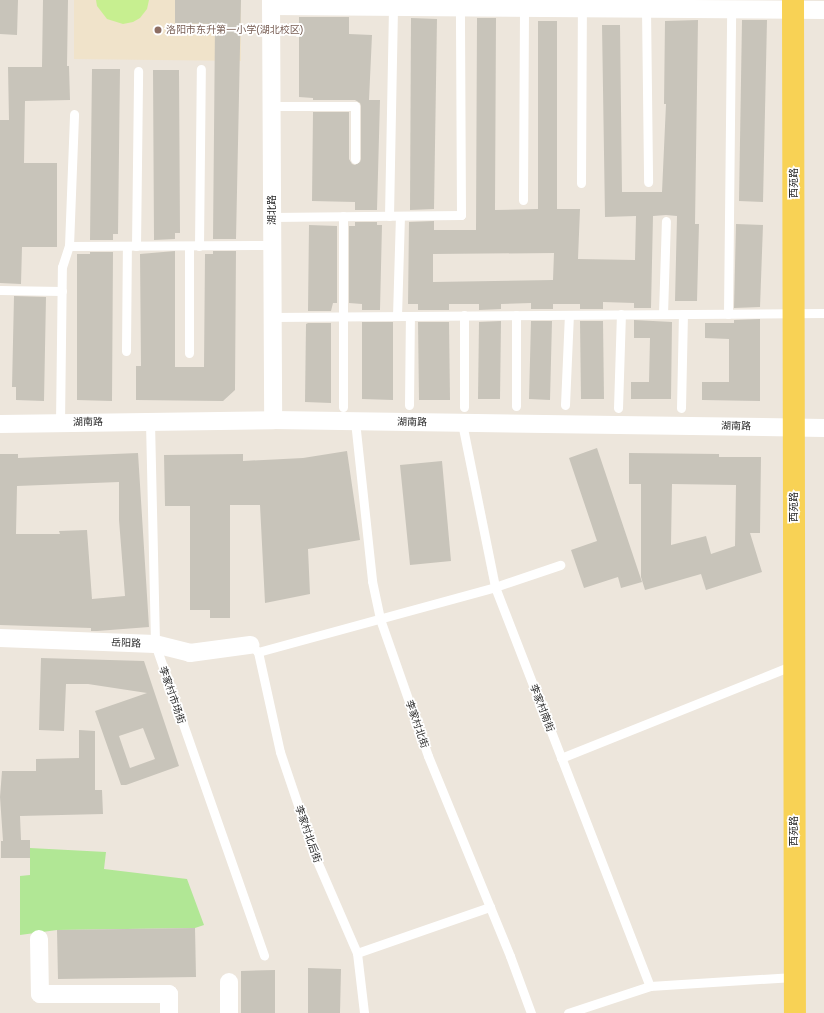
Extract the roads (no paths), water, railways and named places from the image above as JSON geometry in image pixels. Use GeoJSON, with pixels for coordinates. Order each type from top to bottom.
{"type":"FeatureCollection","features":[{"type":"Feature","properties":{"kind":"main road","name":"西苑路"},"geometry":{"type":"LineString","coordinates":[[794,5],[795,1013]]}},
{"type":"Feature","properties":{"kind":"street"},"geometry":{"type":"LineString","coordinates":[[271,3],[393,7],[731,10],[794,5],[824,10]]}},
{"type":"Feature","properties":{"kind":"street","name":"湖北路"},"geometry":{"type":"LineString","coordinates":[[271,3],[273,420]]}},
{"type":"Feature","properties":{"kind":"street","name":"湖南路"},"geometry":{"type":"LineString","coordinates":[[0,424],[273,420],[355,422],[463,415],[824,428]]}},
{"type":"Feature","properties":{"kind":"street","name":"岳阳路"},"geometry":{"type":"LineString","coordinates":[[0,638],[155,644],[190,653],[254,648]]}},
{"type":"Feature","properties":{"kind":"street"},"geometry":{"type":"LineString","coordinates":[[39,939],[40,994],[169,994],[169,1013]]}},
{"type":"Feature","properties":{"kind":"street"},"geometry":{"type":"LineString","coordinates":[[229,982],[229,1013]]}},
{"type":"Feature","properties":{"kind":"lane"},"geometry":{"type":"LineString","coordinates":[[389,216],[393,7]]}},
{"type":"Feature","properties":{"kind":"lane"},"geometry":{"type":"LineString","coordinates":[[272,217],[461,215],[460,8]]}},
{"type":"Feature","properties":{"kind":"lane"},"geometry":{"type":"LineString","coordinates":[[523,200],[524,8]]}},
{"type":"Feature","properties":{"kind":"lane"},"geometry":{"type":"LineString","coordinates":[[581,183],[582,8]]}},
{"type":"Feature","properties":{"kind":"lane"},"geometry":{"type":"LineString","coordinates":[[646,9],[648,182]]}},
{"type":"Feature","properties":{"kind":"lane"},"geometry":{"type":"LineString","coordinates":[[728,314],[731,10]]}},
{"type":"Feature","properties":{"kind":"lane"},"geometry":{"type":"LineString","coordinates":[[199,246],[201,69]]}},
{"type":"Feature","properties":{"kind":"lane"},"geometry":{"type":"LineString","coordinates":[[136,246],[138,71]]}},
{"type":"Feature","properties":{"kind":"lane"},"geometry":{"type":"LineString","coordinates":[[272,106],[355,106],[355,159]]}},
{"type":"Feature","properties":{"kind":"lane"},"geometry":{"type":"LineString","coordinates":[[60,423],[62,267],[69,246],[74,114]]}},
{"type":"Feature","properties":{"kind":"lane"},"geometry":{"type":"LineString","coordinates":[[343,216],[343,407]]}},
{"type":"Feature","properties":{"kind":"lane"},"geometry":{"type":"LineString","coordinates":[[397,316],[400,216]]}},
{"type":"Feature","properties":{"kind":"lane"},"geometry":{"type":"LineString","coordinates":[[664,314],[666,221]]}},
{"type":"Feature","properties":{"kind":"lane"},"geometry":{"type":"LineString","coordinates":[[69,246],[272,245]]}},
{"type":"Feature","properties":{"kind":"lane"},"geometry":{"type":"LineString","coordinates":[[126,246],[126,351]]}},
{"type":"Feature","properties":{"kind":"lane"},"geometry":{"type":"LineString","coordinates":[[189,246],[189,353]]}},
{"type":"Feature","properties":{"kind":"lane"},"geometry":{"type":"LineString","coordinates":[[0,290],[62,291]]}},
{"type":"Feature","properties":{"kind":"lane"},"geometry":{"type":"LineString","coordinates":[[272,316],[824,313]]}},
{"type":"Feature","properties":{"kind":"lane"},"geometry":{"type":"LineString","coordinates":[[618,408],[621,314]]}},
{"type":"Feature","properties":{"kind":"lane"},"geometry":{"type":"LineString","coordinates":[[681,408],[683,314]]}},
{"type":"Feature","properties":{"kind":"lane"},"geometry":{"type":"LineString","coordinates":[[516,315],[516,406]]}},
{"type":"Feature","properties":{"kind":"lane"},"geometry":{"type":"LineString","coordinates":[[565,405],[569,315]]}},
{"type":"Feature","properties":{"kind":"lane"},"geometry":{"type":"LineString","coordinates":[[409,405],[410,316]]}},
{"type":"Feature","properties":{"kind":"lane","name":"李家村南街"},"geometry":{"type":"LineString","coordinates":[[464,316],[463,415],[495,587],[650,986]]}},
{"type":"Feature","properties":{"kind":"lane","name":"李家村市场街"},"geometry":{"type":"LineString","coordinates":[[150,422],[155,644],[264,956]]}},
{"type":"Feature","properties":{"kind":"lane","name":"李家村北街"},"geometry":{"type":"LineString","coordinates":[[355,422],[372,581],[380,619],[428,756],[490,907],[531,1013]]}},
{"type":"Feature","properties":{"kind":"lane"},"geometry":{"type":"LineString","coordinates":[[254,648],[380,619],[495,587],[560,565]]}},
{"type":"Feature","properties":{"kind":"lane","name":"李家村北后街"},"geometry":{"type":"LineString","coordinates":[[254,648],[280,752],[317,861],[357,953],[364,1013]]}},
{"type":"Feature","properties":{"kind":"lane"},"geometry":{"type":"LineString","coordinates":[[562,758],[794,665]]}},
{"type":"Feature","properties":{"kind":"lane"},"geometry":{"type":"LineString","coordinates":[[357,953],[490,907]]}},
{"type":"Feature","properties":{"kind":"lane"},"geometry":{"type":"LineString","coordinates":[[568,1013],[650,986],[794,977]]}},
{"type":"Feature","properties":{"kind":"place","name":"洛阳市东升第一小学(湖北校区)"},"geometry":{"type":"Point","coordinates":[158,30]}}]}
